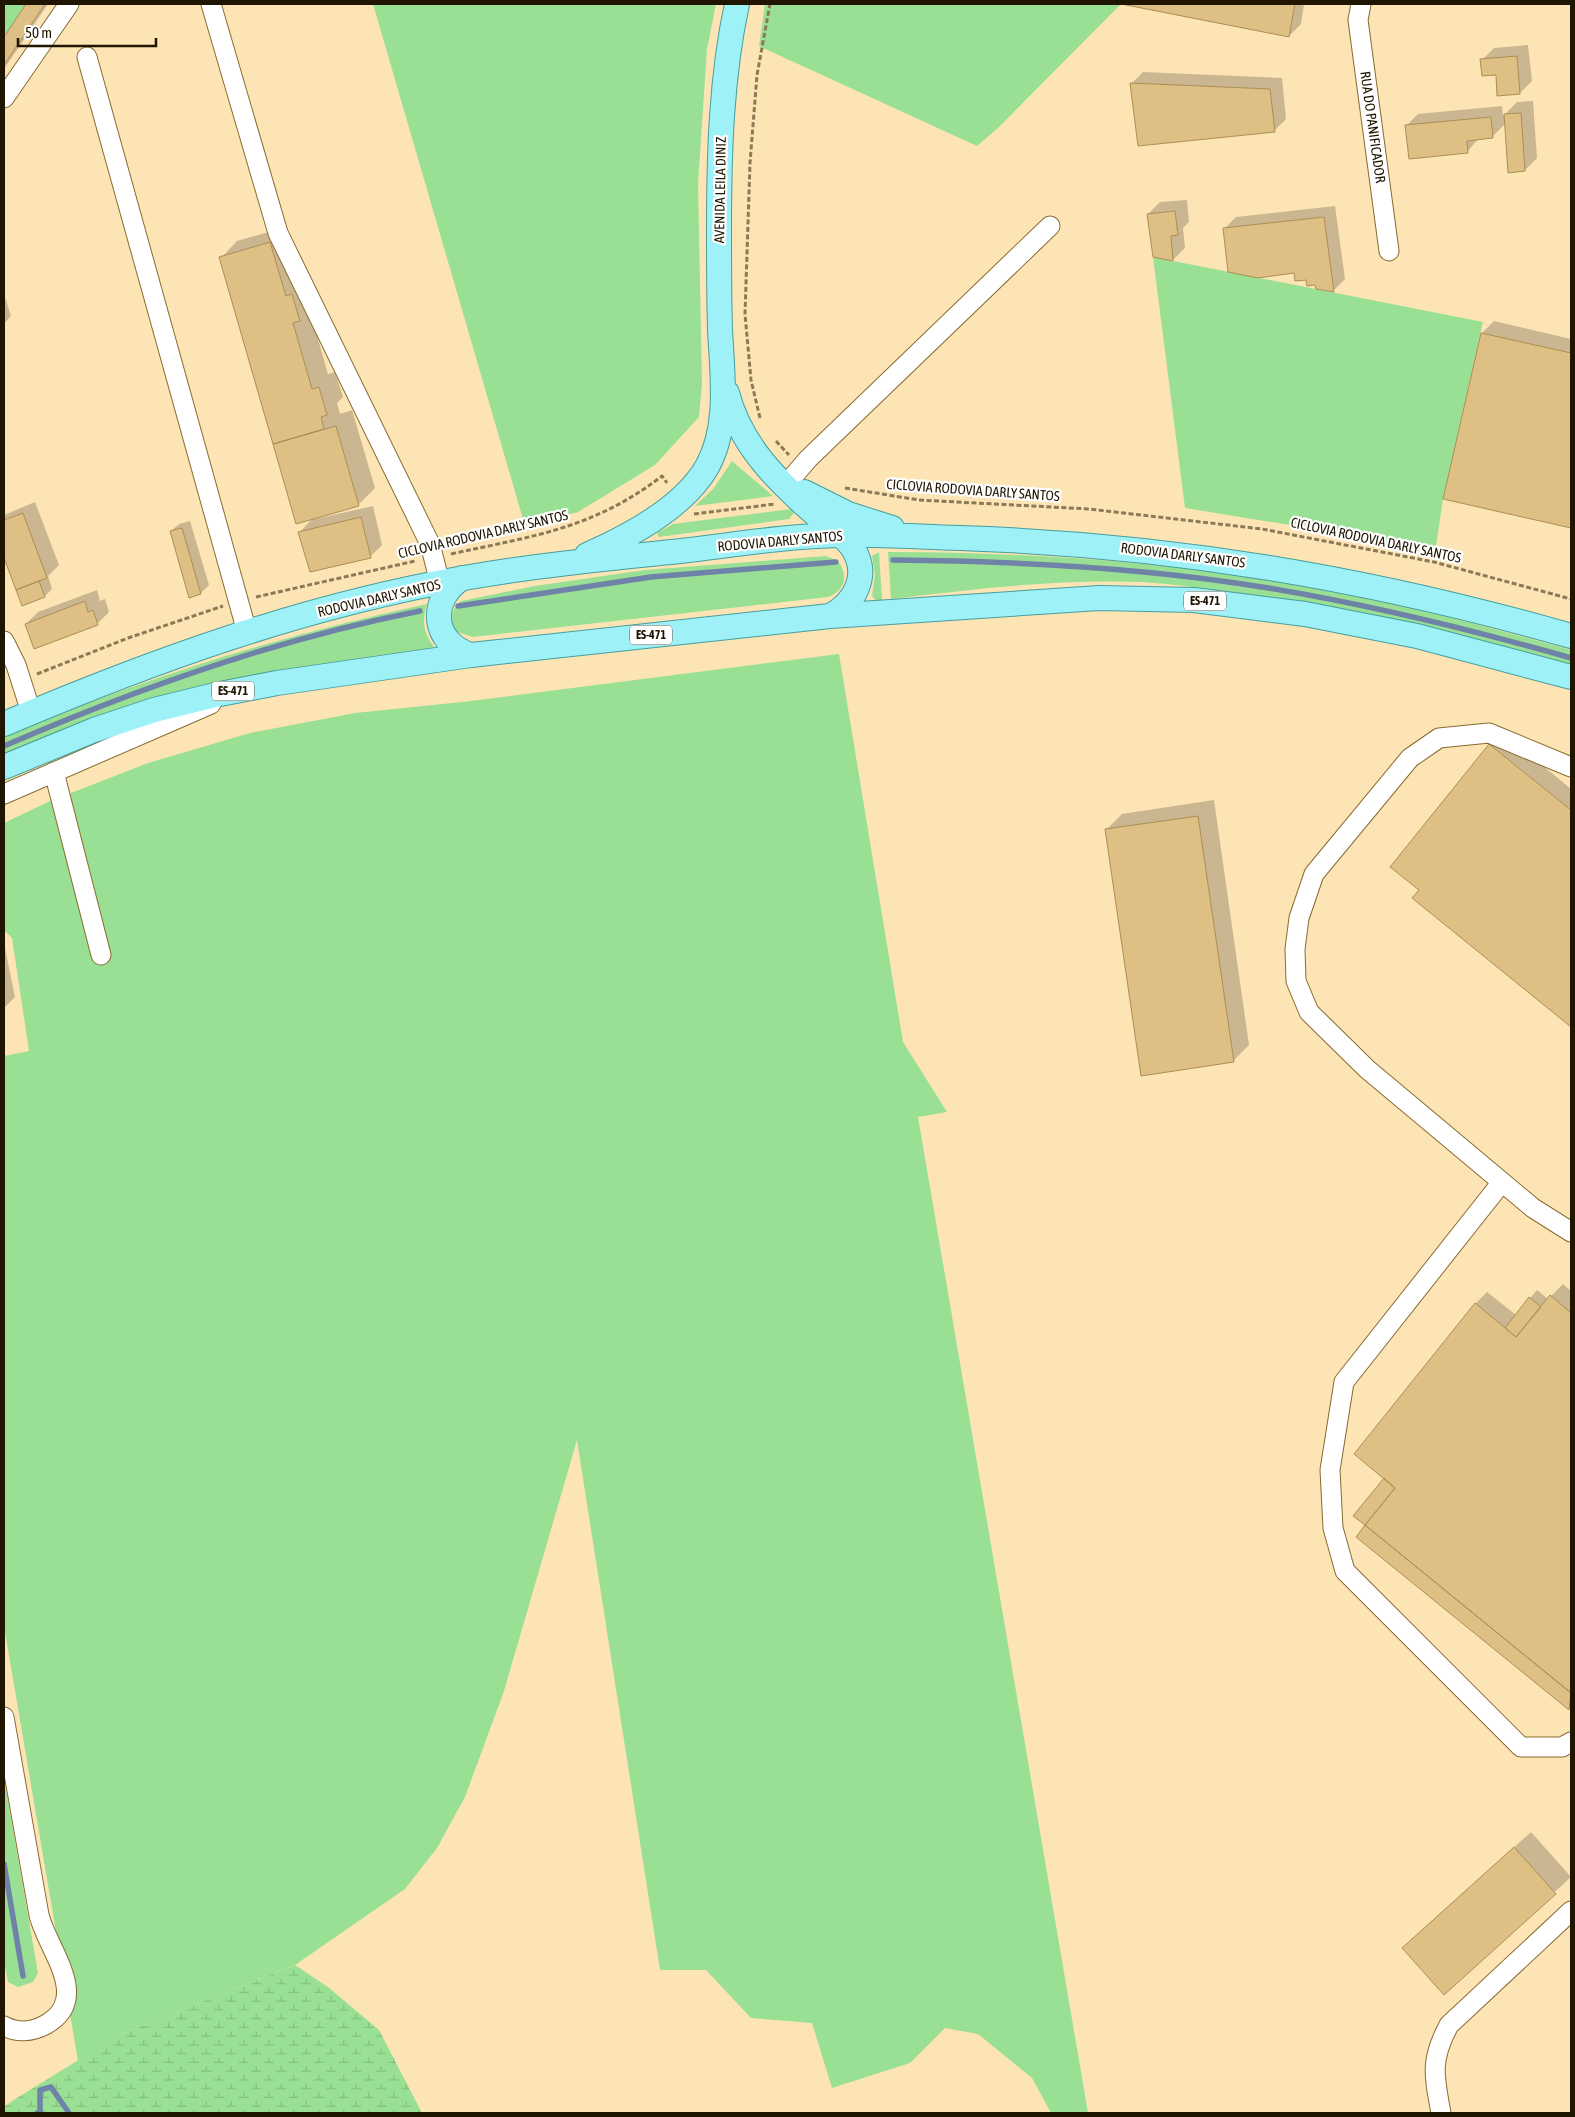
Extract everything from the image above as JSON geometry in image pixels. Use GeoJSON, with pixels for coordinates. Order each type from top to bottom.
{"type":"FeatureCollection","features":[{"type":"Feature","properties":{"kind":"main road","name":"AVENIDA LEILA DINIZ"},"geometry":{"type":"LineString","coordinates":[[563,564],[602,548],[632,532],[680,498],[697,481],[714,451],[720,426],[723,378],[718,229],[722,106],[729,41],[737,4]]}},
{"type":"Feature","properties":{"kind":"main road","name":"AVENIDA LEILA DINIZ"},"geometry":{"type":"LineString","coordinates":[[723,378],[731,410],[738,426],[757,455],[797,486],[847,541],[856,554],[860,578],[853,597],[839,612],[830,616]]}},
{"type":"Feature","properties":{"kind":"main road"},"geometry":{"type":"LineString","coordinates":[[797,486],[870,522],[895,529],[946,538]]}},
{"type":"Feature","properties":{"kind":"main road","name":"RODOVIA DARLY SANTOS"},"geometry":{"type":"LineString","coordinates":[[4,724],[136,670],[247,632],[327,610],[451,581],[563,564],[840,535],[1086,544],[1257,564],[1426,597],[1571,636]]}},
{"type":"Feature","properties":{"kind":"main road"},"geometry":{"type":"LineString","coordinates":[[451,581],[439,610],[439,620],[446,639],[453,646],[471,655]]}},
{"type":"Feature","properties":{"kind":"main road","name":"ES-471"},"geometry":{"type":"LineString","coordinates":[[4,767],[124,720],[185,702],[246,688],[471,655],[830,616],[1099,598],[1194,600],[1305,614],[1362,624],[1472,649],[1571,677]]}},
{"type":"Feature","properties":{"kind":"street"},"geometry":{"type":"LineString","coordinates":[[4,98],[69,4]]}},
{"type":"Feature","properties":{"kind":"street"},"geometry":{"type":"LineString","coordinates":[[211,4],[278,233],[430,544],[433,558],[451,581]]}},
{"type":"Feature","properties":{"kind":"street","name":"RUA DO PANIFICADOR"},"geometry":{"type":"LineString","coordinates":[[1361,4],[1358,20],[1389,251]]}},
{"type":"Feature","properties":{"kind":"street"},"geometry":{"type":"LineString","coordinates":[[86,57],[247,632]]}},
{"type":"Feature","properties":{"kind":"street"},"geometry":{"type":"LineString","coordinates":[[797,486],[1050,226]]}},
{"type":"Feature","properties":{"kind":"street"},"geometry":{"type":"LineString","coordinates":[[4,641],[16,665],[32,712]]}},
{"type":"Feature","properties":{"kind":"street"},"geometry":{"type":"LineString","coordinates":[[4,794],[246,688]]}},
{"type":"Feature","properties":{"kind":"street"},"geometry":{"type":"LineString","coordinates":[[1571,767],[1488,733],[1439,738],[1410,758],[1314,874],[1299,918],[1295,949],[1296,981],[1309,1012],[1367,1069],[1533,1208],[1571,1232]]}},
{"type":"Feature","properties":{"kind":"street"},"geometry":{"type":"LineString","coordinates":[[54,772],[101,955]]}},
{"type":"Feature","properties":{"kind":"street"},"geometry":{"type":"LineString","coordinates":[[1502,1182],[1344,1382],[1330,1470],[1333,1528],[1345,1571],[1521,1747],[1562,1747],[1571,1742]]}},
{"type":"Feature","properties":{"kind":"street"},"geometry":{"type":"LineString","coordinates":[[4,1717],[39,1915],[45,1934],[63,1971],[67,1990],[61,2009],[47,2024],[28,2031],[19,2031],[4,2026]]}},
{"type":"Feature","properties":{"kind":"street"},"geometry":{"type":"LineString","coordinates":[[1441,2113],[1434,2072],[1438,2045],[1449,2024],[1571,1911]]}},
{"type":"Feature","properties":{"kind":"path"},"geometry":{"type":"LineString","coordinates":[[762,422],[750,380],[746,314],[750,163],[757,75],[770,4]]}},
{"type":"Feature","properties":{"kind":"path"},"geometry":{"type":"LineString","coordinates":[[771,436],[785,451],[797,486]]}},
{"type":"Feature","properties":{"kind":"path","name":"CICLOVIA RODOVIA DARLY SANTOS"},"geometry":{"type":"LineString","coordinates":[[20,681],[128,638],[238,602],[290,588],[433,558],[581,523],[626,501],[662,476],[694,514],[797,486],[838,486],[878,495],[919,500],[1088,509],[1205,521],[1377,550],[1491,576],[1571,599]]}},
{"type":"Feature","properties":{"kind":"green space"},"geometry":{"type":"Polygon","coordinates":[[[4,4],[26,4],[4,37],[4,4]]]}},
{"type":"Feature","properties":{"kind":"green space"},"geometry":{"type":"Polygon","coordinates":[[[373,4],[716,4],[707,49],[698,183],[702,383],[699,417],[655,465],[578,512],[525,526],[373,4]]]}},
{"type":"Feature","properties":{"kind":"green space"},"geometry":{"type":"Polygon","coordinates":[[[765,4],[1121,4],[998,128],[977,146],[759,46],[765,4]]]}},
{"type":"Feature","properties":{"kind":"green space"},"geometry":{"type":"Polygon","coordinates":[[[1153,257],[1483,322],[1443,499],[1435,552],[1314,529],[1185,508],[1153,257]]]}},
{"type":"Feature","properties":{"kind":"green space"},"geometry":{"type":"Polygon","coordinates":[[[732,461],[773,496],[695,506],[713,489],[732,461]]]}},
{"type":"Feature","properties":{"kind":"green space"},"geometry":{"type":"Polygon","coordinates":[[[791,509],[794,513],[789,519],[659,537],[657,533],[673,524],[791,509]]]}},
{"type":"Feature","properties":{"kind":"green space"},"geometry":{"type":"Polygon","coordinates":[[[879,552],[882,600],[876,601],[872,596],[875,574],[872,556],[879,552]]]}},
{"type":"Feature","properties":{"kind":"green space"},"geometry":{"type":"Polygon","coordinates":[[[888,552],[1047,556],[1152,565],[1257,578],[1376,600],[1571,650],[1571,666],[1492,644],[1374,617],[1294,601],[1169,584],[1110,581],[1047,583],[891,599],[888,552]]]}},
{"type":"Feature","properties":{"kind":"green space"},"geometry":{"type":"Polygon","coordinates":[[[826,556],[838,561],[844,577],[842,587],[828,597],[473,637],[457,632],[452,619],[453,611],[461,601],[535,586],[645,570],[826,556]]]}},
{"type":"Feature","properties":{"kind":"green space"},"geometry":{"type":"Polygon","coordinates":[[[427,604],[424,616],[426,634],[436,649],[264,674],[4,758],[4,737],[107,696],[265,644],[427,604]]]}},
{"type":"Feature","properties":{"kind":"green space"},"geometry":{"type":"Polygon","coordinates":[[[839,654],[903,1042],[947,1112],[918,1117],[1088,2113],[1051,2113],[1032,2078],[978,2034],[945,2028],[910,2063],[832,2088],[812,2023],[751,2018],[706,1970],[660,1970],[577,1440],[504,1691],[465,1797],[437,1848],[405,1889],[295,1965],[119,2035],[78,2061],[4,1626],[4,1056],[29,1051],[12,938],[4,930],[4,823],[48,802],[148,763],[250,733],[355,713],[462,702],[839,654]]]}},
{"type":"Feature","properties":{"kind":"green space"},"geometry":{"type":"Polygon","coordinates":[[[4,1778],[38,1973],[33,1982],[18,1987],[8,1982],[4,1961],[4,1778]]]}},
{"type":"Feature","properties":{"kind":"green space"},"geometry":{"type":"Polygon","coordinates":[[[295,1965],[328,1987],[379,2030],[422,2113],[4,2113],[4,2107],[12,2101],[119,2035],[295,1965]]]}},
{"type":"Feature","properties":{"kind":"building"},"geometry":{"type":"Polygon","coordinates":[[[26,4],[45,4],[4,65],[4,37],[26,4]]]}},
{"type":"Feature","properties":{"kind":"building"},"geometry":{"type":"Polygon","coordinates":[[[1121,4],[1295,4],[1289,37],[1121,4]]]}},
{"type":"Feature","properties":{"kind":"building"},"geometry":{"type":"Polygon","coordinates":[[[1517,56],[1520,94],[1497,96],[1496,75],[1482,76],[1480,59],[1517,56]]]}},
{"type":"Feature","properties":{"kind":"building"},"geometry":{"type":"Polygon","coordinates":[[[1130,83],[1270,89],[1275,132],[1138,146],[1130,83]]]}},
{"type":"Feature","properties":{"kind":"building"},"geometry":{"type":"Polygon","coordinates":[[[1521,113],[1525,171],[1508,173],[1504,114],[1521,113]]]}},
{"type":"Feature","properties":{"kind":"building"},"geometry":{"type":"Polygon","coordinates":[[[1491,117],[1493,138],[1467,141],[1468,153],[1409,159],[1405,125],[1491,117]]]}},
{"type":"Feature","properties":{"kind":"building"},"geometry":{"type":"Polygon","coordinates":[[[1175,211],[1178,235],[1171,236],[1173,261],[1153,257],[1147,214],[1175,211]]]}},
{"type":"Feature","properties":{"kind":"building"},"geometry":{"type":"Polygon","coordinates":[[[1324,217],[1334,292],[1316,289],[1315,285],[1307,286],[1306,280],[1295,281],[1294,273],[1258,278],[1228,272],[1223,228],[1324,217]]]}},
{"type":"Feature","properties":{"kind":"building"},"geometry":{"type":"Polygon","coordinates":[[[270,242],[286,296],[292,294],[300,321],[293,323],[312,389],[319,387],[327,415],[321,417],[324,429],[273,444],[219,257],[270,242]]]}},
{"type":"Feature","properties":{"kind":"building"},"geometry":{"type":"Polygon","coordinates":[[[1481,333],[1571,353],[1571,528],[1443,499],[1481,333]]]}},
{"type":"Feature","properties":{"kind":"building"},"geometry":{"type":"Polygon","coordinates":[[[336,426],[359,506],[296,524],[273,444],[336,426]]]}},
{"type":"Feature","properties":{"kind":"building"},"geometry":{"type":"Polygon","coordinates":[[[23,513],[47,578],[16,590],[4,558],[4,520],[23,513]]]}},
{"type":"Feature","properties":{"kind":"building"},"geometry":{"type":"Polygon","coordinates":[[[361,517],[371,558],[310,572],[298,532],[361,517]]]}},
{"type":"Feature","properties":{"kind":"building"},"geometry":{"type":"Polygon","coordinates":[[[182,528],[201,594],[189,598],[170,531],[182,528]]]}},
{"type":"Feature","properties":{"kind":"building"},"geometry":{"type":"Polygon","coordinates":[[[39,581],[45,597],[22,606],[16,590],[39,581]]]}},
{"type":"Feature","properties":{"kind":"building"},"geometry":{"type":"Polygon","coordinates":[[[85,601],[88,612],[93,610],[98,625],[34,649],[25,624],[85,601]]]}},
{"type":"Feature","properties":{"kind":"building"},"geometry":{"type":"Polygon","coordinates":[[[1489,744],[1571,810],[1571,1027],[1412,898],[1419,890],[1390,867],[1489,744]]]}},
{"type":"Feature","properties":{"kind":"building"},"geometry":{"type":"Polygon","coordinates":[[[1198,816],[1234,1062],[1141,1076],[1105,829],[1198,816]]]}},
{"type":"Feature","properties":{"kind":"building"},"geometry":{"type":"Polygon","coordinates":[[[1550,1295],[1571,1313],[1571,1693],[1365,1525],[1395,1488],[1354,1454],[1475,1303],[1516,1337],[1550,1295]]]}},
{"type":"Feature","properties":{"kind":"building"},"geometry":{"type":"Polygon","coordinates":[[[1529,1297],[1541,1307],[1516,1337],[1505,1328],[1529,1297]]]}},
{"type":"Feature","properties":{"kind":"building"},"geometry":{"type":"Polygon","coordinates":[[[1384,1478],[1395,1488],[1365,1525],[1353,1516],[1384,1478]]]}},
{"type":"Feature","properties":{"kind":"building"},"geometry":{"type":"Polygon","coordinates":[[[1365,1525],[1571,1693],[1569,1710],[1356,1537],[1365,1525]]]}},
{"type":"Feature","properties":{"kind":"building"},"geometry":{"type":"Polygon","coordinates":[[[1514,1847],[1556,1894],[1444,1995],[1402,1948],[1514,1847]]]}},
{"type":"Feature","properties":{"kind":"waterway"},"geometry":{"type":"LineString","coordinates":[[893,560],[1078,566],[1216,580],[1379,609],[1456,627],[1571,658]]}},
{"type":"Feature","properties":{"kind":"waterway"},"geometry":{"type":"LineString","coordinates":[[458,606],[651,577],[836,562]]}},
{"type":"Feature","properties":{"kind":"waterway"},"geometry":{"type":"LineString","coordinates":[[4,746],[105,704],[209,667],[314,636],[420,611]]}},
{"type":"Feature","properties":{"kind":"waterway"},"geometry":{"type":"LineString","coordinates":[[4,1864],[23,1976]]}},
{"type":"Feature","properties":{"kind":"waterway"},"geometry":{"type":"LineString","coordinates":[[37,2113],[40,2112],[40,2090],[51,2087],[69,2113]]}}]}
